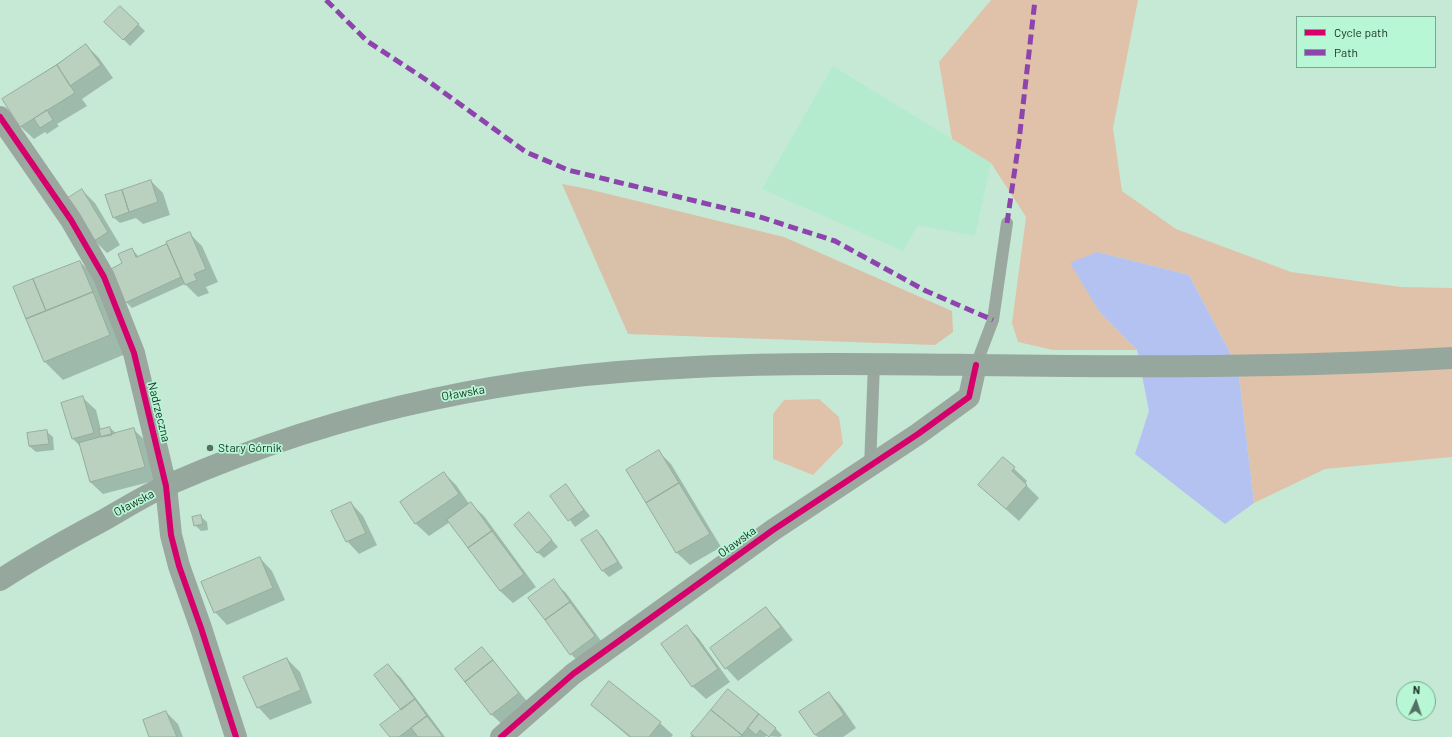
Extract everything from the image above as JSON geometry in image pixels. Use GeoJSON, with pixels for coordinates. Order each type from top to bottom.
{"type":"FeatureCollection","features":[{"type":"Feature","properties":{"kind":"main road"},"geometry":{"type":"LineString","coordinates":[[976,365],[1288,365],[1346,364],[1452,358]]}},
{"type":"Feature","properties":{"kind":"main road","name":"Oławska"},"geometry":{"type":"LineString","coordinates":[[0,580],[37,555],[166,486],[233,458],[323,427],[435,398],[537,381],[657,368],[874,364],[976,365]]}},
{"type":"Feature","properties":{"kind":"street","name":"Nadrzeczna"},"geometry":{"type":"LineString","coordinates":[[0,117],[71,220],[104,277],[134,353],[166,486],[171,536],[179,566],[202,628],[236,737]]}},
{"type":"Feature","properties":{"kind":"street","name":"Oławska"},"geometry":{"type":"LineString","coordinates":[[501,737],[573,674],[773,530],[870,467],[969,397],[976,365]]}},
{"type":"Feature","properties":{"kind":"lane"},"geometry":{"type":"LineString","coordinates":[[976,365],[993,320],[1007,223]]}},
{"type":"Feature","properties":{"kind":"lane"},"geometry":{"type":"LineString","coordinates":[[870,467],[874,364]]}},
{"type":"Feature","properties":{"kind":"shaded area"},"geometry":{"type":"Polygon","coordinates":[[[991,0],[1138,0],[1113,128],[1122,191],[1176,229],[1291,272],[1401,287],[1452,288],[1452,457],[1325,469],[1254,503],[1238,368],[1189,275],[1097,252],[1099,311],[1137,350],[1053,350],[1018,342],[1012,323],[1026,217],[991,163],[952,139],[939,62],[991,0]]]}},
{"type":"Feature","properties":{"kind":"shaded area"},"geometry":{"type":"Polygon","coordinates":[[[833,66],[991,163],[975,236],[918,225],[903,251],[762,189],[833,66]]]}},
{"type":"Feature","properties":{"kind":"shaded area"},"geometry":{"type":"Polygon","coordinates":[[[562,184],[784,237],[952,311],[953,332],[935,345],[628,334],[562,184]]]}},
{"type":"Feature","properties":{"kind":"shaded area"},"geometry":{"type":"Polygon","coordinates":[[[819,399],[839,417],[843,444],[813,475],[773,459],[773,414],[784,400],[819,399]]]}},
{"type":"Feature","properties":{"kind":"water"},"geometry":{"type":"Polygon","coordinates":[[[1097,252],[1189,275],[1238,368],[1254,503],[1225,524],[1135,454],[1149,411],[1137,350],[1099,311],[1070,263],[1097,252]]]}},
{"type":"Feature","properties":{"kind":"building"},"geometry":{"type":"Polygon","coordinates":[[[120,6],[139,24],[123,40],[104,22],[120,6]]]}},
{"type":"Feature","properties":{"kind":"building"},"geometry":{"type":"Polygon","coordinates":[[[86,44],[101,65],[70,86],[57,65],[86,44]]]}},
{"type":"Feature","properties":{"kind":"building"},"geometry":{"type":"Polygon","coordinates":[[[57,65],[75,93],[20,127],[2,99],[57,65]]]}},
{"type":"Feature","properties":{"kind":"building"},"geometry":{"type":"Polygon","coordinates":[[[47,110],[53,120],[40,128],[34,119],[47,110]]]}},
{"type":"Feature","properties":{"kind":"building"},"geometry":{"type":"Polygon","coordinates":[[[151,180],[158,202],[129,212],[122,190],[151,180]]]}},
{"type":"Feature","properties":{"kind":"building"},"geometry":{"type":"Polygon","coordinates":[[[82,189],[108,232],[94,241],[68,198],[82,189]]]}},
{"type":"Feature","properties":{"kind":"building"},"geometry":{"type":"Polygon","coordinates":[[[122,190],[129,212],[113,218],[105,195],[122,190]]]}},
{"type":"Feature","properties":{"kind":"building"},"geometry":{"type":"Polygon","coordinates":[[[190,232],[206,269],[194,274],[197,280],[185,285],[166,242],[190,232]]]}},
{"type":"Feature","properties":{"kind":"building"},"geometry":{"type":"Polygon","coordinates":[[[167,244],[181,277],[125,303],[111,269],[122,263],[118,254],[132,248],[136,257],[167,244]]]}},
{"type":"Feature","properties":{"kind":"building"},"geometry":{"type":"Polygon","coordinates":[[[80,261],[93,292],[46,311],[33,279],[80,261]]]}},
{"type":"Feature","properties":{"kind":"building"},"geometry":{"type":"Polygon","coordinates":[[[33,279],[46,311],[26,319],[13,287],[33,279]]]}},
{"type":"Feature","properties":{"kind":"building"},"geometry":{"type":"Polygon","coordinates":[[[93,292],[110,335],[44,362],[26,319],[93,292]]]}},
{"type":"Feature","properties":{"kind":"building"},"geometry":{"type":"Polygon","coordinates":[[[83,396],[94,433],[72,439],[61,403],[83,396]]]}},
{"type":"Feature","properties":{"kind":"building"},"geometry":{"type":"Polygon","coordinates":[[[110,427],[112,435],[101,437],[99,430],[110,427]]]}},
{"type":"Feature","properties":{"kind":"building"},"geometry":{"type":"Polygon","coordinates":[[[134,428],[145,467],[90,482],[79,443],[134,428]]]}},
{"type":"Feature","properties":{"kind":"building"},"geometry":{"type":"Polygon","coordinates":[[[47,430],[49,444],[29,446],[27,433],[47,430]]]}},
{"type":"Feature","properties":{"kind":"building"},"geometry":{"type":"Polygon","coordinates":[[[659,450],[679,483],[646,503],[626,470],[659,450]]]}},
{"type":"Feature","properties":{"kind":"building"},"geometry":{"type":"Polygon","coordinates":[[[1003,457],[1015,467],[1012,471],[1027,485],[1006,509],[978,485],[1003,457]]]}},
{"type":"Feature","properties":{"kind":"building"},"geometry":{"type":"Polygon","coordinates":[[[444,472],[459,494],[415,524],[400,502],[444,472]]]}},
{"type":"Feature","properties":{"kind":"building"},"geometry":{"type":"Polygon","coordinates":[[[679,483],[710,534],[676,553],[646,503],[679,483]]]}},
{"type":"Feature","properties":{"kind":"building"},"geometry":{"type":"Polygon","coordinates":[[[566,484],[584,510],[568,521],[550,496],[566,484]]]}},
{"type":"Feature","properties":{"kind":"building"},"geometry":{"type":"Polygon","coordinates":[[[351,502],[366,533],[346,542],[331,511],[351,502]]]}},
{"type":"Feature","properties":{"kind":"building"},"geometry":{"type":"Polygon","coordinates":[[[471,502],[492,531],[468,548],[447,520],[471,502]]]}},
{"type":"Feature","properties":{"kind":"building"},"geometry":{"type":"Polygon","coordinates":[[[529,512],[552,540],[537,553],[514,525],[529,512]]]}},
{"type":"Feature","properties":{"kind":"building"},"geometry":{"type":"Polygon","coordinates":[[[201,515],[203,524],[194,526],[192,517],[201,515]]]}},
{"type":"Feature","properties":{"kind":"building"},"geometry":{"type":"Polygon","coordinates":[[[597,530],[618,562],[602,571],[581,540],[597,530]]]}},
{"type":"Feature","properties":{"kind":"building"},"geometry":{"type":"Polygon","coordinates":[[[492,531],[524,574],[500,591],[468,548],[492,531]]]}},
{"type":"Feature","properties":{"kind":"building"},"geometry":{"type":"Polygon","coordinates":[[[260,557],[273,588],[214,613],[201,582],[260,557]]]}},
{"type":"Feature","properties":{"kind":"building"},"geometry":{"type":"Polygon","coordinates":[[[554,579],[570,602],[545,620],[528,598],[554,579]]]}},
{"type":"Feature","properties":{"kind":"building"},"geometry":{"type":"Polygon","coordinates":[[[570,602],[595,636],[570,655],[545,620],[570,602]]]}},
{"type":"Feature","properties":{"kind":"building"},"geometry":{"type":"Polygon","coordinates":[[[766,607],[781,627],[725,669],[710,648],[766,607]]]}},
{"type":"Feature","properties":{"kind":"building"},"geometry":{"type":"Polygon","coordinates":[[[687,625],[718,669],[692,687],[661,644],[687,625]]]}},
{"type":"Feature","properties":{"kind":"building"},"geometry":{"type":"Polygon","coordinates":[[[482,647],[493,660],[465,682],[455,669],[482,647]]]}},
{"type":"Feature","properties":{"kind":"building"},"geometry":{"type":"Polygon","coordinates":[[[287,658],[301,690],[257,708],[243,677],[287,658]]]}},
{"type":"Feature","properties":{"kind":"building"},"geometry":{"type":"Polygon","coordinates":[[[493,660],[519,693],[491,715],[465,682],[493,660]]]}},
{"type":"Feature","properties":{"kind":"building"},"geometry":{"type":"Polygon","coordinates":[[[388,664],[415,699],[401,710],[374,675],[388,664]]]}},
{"type":"Feature","properties":{"kind":"building"},"geometry":{"type":"Polygon","coordinates":[[[609,681],[661,722],[649,737],[631,737],[591,705],[609,681]]]}},
{"type":"Feature","properties":{"kind":"building"},"geometry":{"type":"Polygon","coordinates":[[[728,689],[759,714],[742,735],[711,710],[728,689]]]}},
{"type":"Feature","properties":{"kind":"building"},"geometry":{"type":"Polygon","coordinates":[[[829,692],[844,715],[815,735],[799,712],[829,692]]]}},
{"type":"Feature","properties":{"kind":"building"},"geometry":{"type":"Polygon","coordinates":[[[415,699],[427,716],[399,737],[390,737],[380,725],[415,699]]]}},
{"type":"Feature","properties":{"kind":"building"},"geometry":{"type":"Polygon","coordinates":[[[711,710],[742,735],[740,737],[695,737],[691,734],[711,710]]]}},
{"type":"Feature","properties":{"kind":"building"},"geometry":{"type":"Polygon","coordinates":[[[166,711],[177,737],[149,737],[143,720],[166,711]]]}},
{"type":"Feature","properties":{"kind":"building"},"geometry":{"type":"Polygon","coordinates":[[[759,714],[776,728],[769,737],[760,730],[756,735],[748,728],[759,714]]]}},
{"type":"Feature","properties":{"kind":"building"},"geometry":{"type":"Polygon","coordinates":[[[427,716],[443,737],[418,737],[411,728],[427,716]]]}},
{"type":"Feature","properties":{"kind":"marked path"},"geometry":{"type":"LineString","coordinates":[[326,0],[367,41],[428,81],[526,152],[568,170],[757,216],[835,241],[926,291],[993,320]]}},
{"type":"Feature","properties":{"kind":"marked path"},"geometry":{"type":"LineString","coordinates":[[1007,223],[1019,141],[1035,0]]}},
{"type":"Feature","properties":{"kind":"cycle path"},"geometry":{"type":"LineString","coordinates":[[0,117],[71,220],[104,277],[134,353],[166,486],[171,535],[179,566],[201,628],[236,737]]}},
{"type":"Feature","properties":{"kind":"cycle path"},"geometry":{"type":"LineString","coordinates":[[501,737],[573,674],[773,530],[918,434],[969,397],[976,365]]}},
{"type":"Feature","properties":{"kind":"place","name":"Stary Górnik"},"geometry":{"type":"Point","coordinates":[210,448]}}]}
